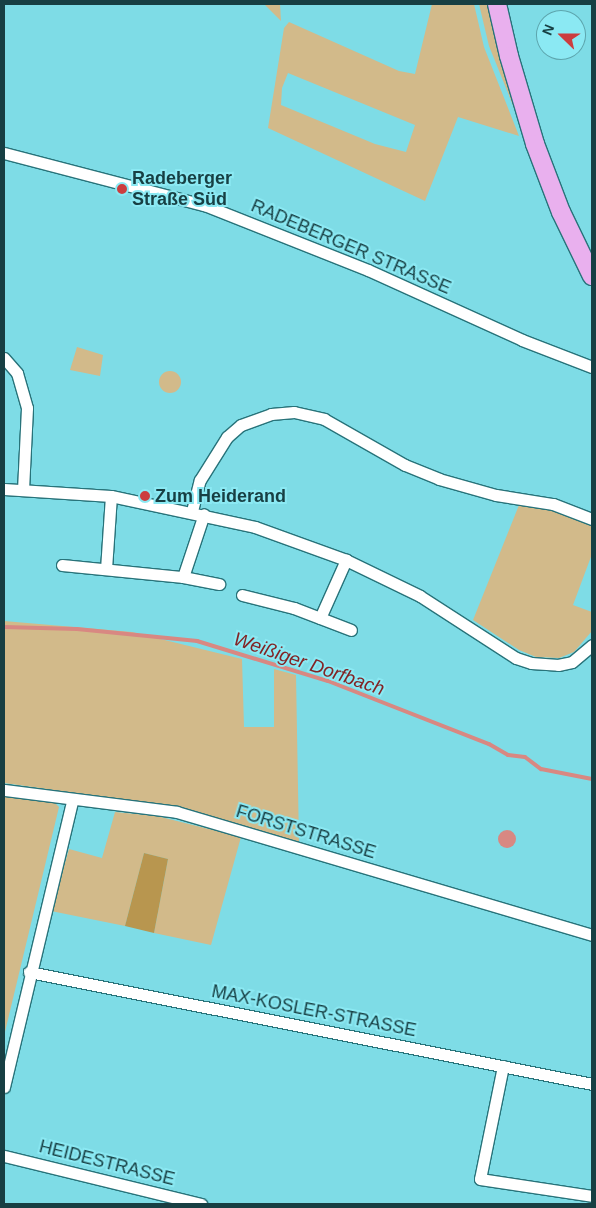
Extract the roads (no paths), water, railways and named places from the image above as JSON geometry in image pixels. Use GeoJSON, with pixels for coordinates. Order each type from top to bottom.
{"type":"FeatureCollection","features":[{"type":"Feature","properties":{"kind":"main road"},"geometry":{"type":"LineString","coordinates":[[497,4],[508,56],[535,144],[561,212],[592,276]]}},
{"type":"Feature","properties":{"kind":"street","name":"RADEBERGER STRASSE"},"geometry":{"type":"LineString","coordinates":[[4,153],[204,205],[360,266],[522,340],[592,367]]}},
{"type":"Feature","properties":{"kind":"street"},"geometry":{"type":"LineString","coordinates":[[4,358],[17,373],[27,408],[24,490]]}},
{"type":"Feature","properties":{"kind":"street"},"geometry":{"type":"LineString","coordinates":[[192,511],[200,480],[227,438],[241,425],[271,414],[294,412],[324,419],[406,465],[439,479],[496,494],[552,504],[592,520]]}},
{"type":"Feature","properties":{"kind":"street"},"geometry":{"type":"LineString","coordinates":[[4,489],[111,496],[192,511],[255,527],[346,560],[434,604],[516,658],[531,663],[552,666],[572,662],[592,645]]}},
{"type":"Feature","properties":{"kind":"street"},"geometry":{"type":"LineString","coordinates":[[106,569],[111,496]]}},
{"type":"Feature","properties":{"kind":"street"},"geometry":{"type":"LineString","coordinates":[[183,576],[204,514]]}},
{"type":"Feature","properties":{"kind":"street"},"geometry":{"type":"LineString","coordinates":[[320,618],[346,560]]}},
{"type":"Feature","properties":{"kind":"street"},"geometry":{"type":"LineString","coordinates":[[62,565],[183,576],[219,584]]}},
{"type":"Feature","properties":{"kind":"street"},"geometry":{"type":"LineString","coordinates":[[242,595],[320,618],[351,630]]}},
{"type":"Feature","properties":{"kind":"street","name":"FORSTSTRASSE"},"geometry":{"type":"LineString","coordinates":[[4,790],[72,801],[178,812],[592,935]]}},
{"type":"Feature","properties":{"kind":"street"},"geometry":{"type":"LineString","coordinates":[[4,1087],[29,972],[72,801]]}},
{"type":"Feature","properties":{"kind":"street","name":"MAX-KOSLER-STRASSE"},"geometry":{"type":"LineString","coordinates":[[29,972],[592,1084]]}},
{"type":"Feature","properties":{"kind":"street"},"geometry":{"type":"LineString","coordinates":[[503,1066],[480,1179],[592,1196]]}},
{"type":"Feature","properties":{"kind":"street","name":"HEIDESTRASSE"},"geometry":{"type":"LineString","coordinates":[[4,1156],[201,1204]]}},
{"type":"Feature","properties":{"kind":"waterway","name":"Weißiger Dorfbach"},"geometry":{"type":"LineString","coordinates":[[4,627],[77,629],[197,641],[328,681],[489,744],[508,755],[525,757],[541,769],[592,779]]}},
{"type":"Feature","properties":{"kind":"place","name":"Radeberger Straße Süd"},"geometry":{"type":"Point","coordinates":[122,189]}},
{"type":"Feature","properties":{"kind":"place","name":"Zum Heiderand"},"geometry":{"type":"Point","coordinates":[145,496]}}]}
